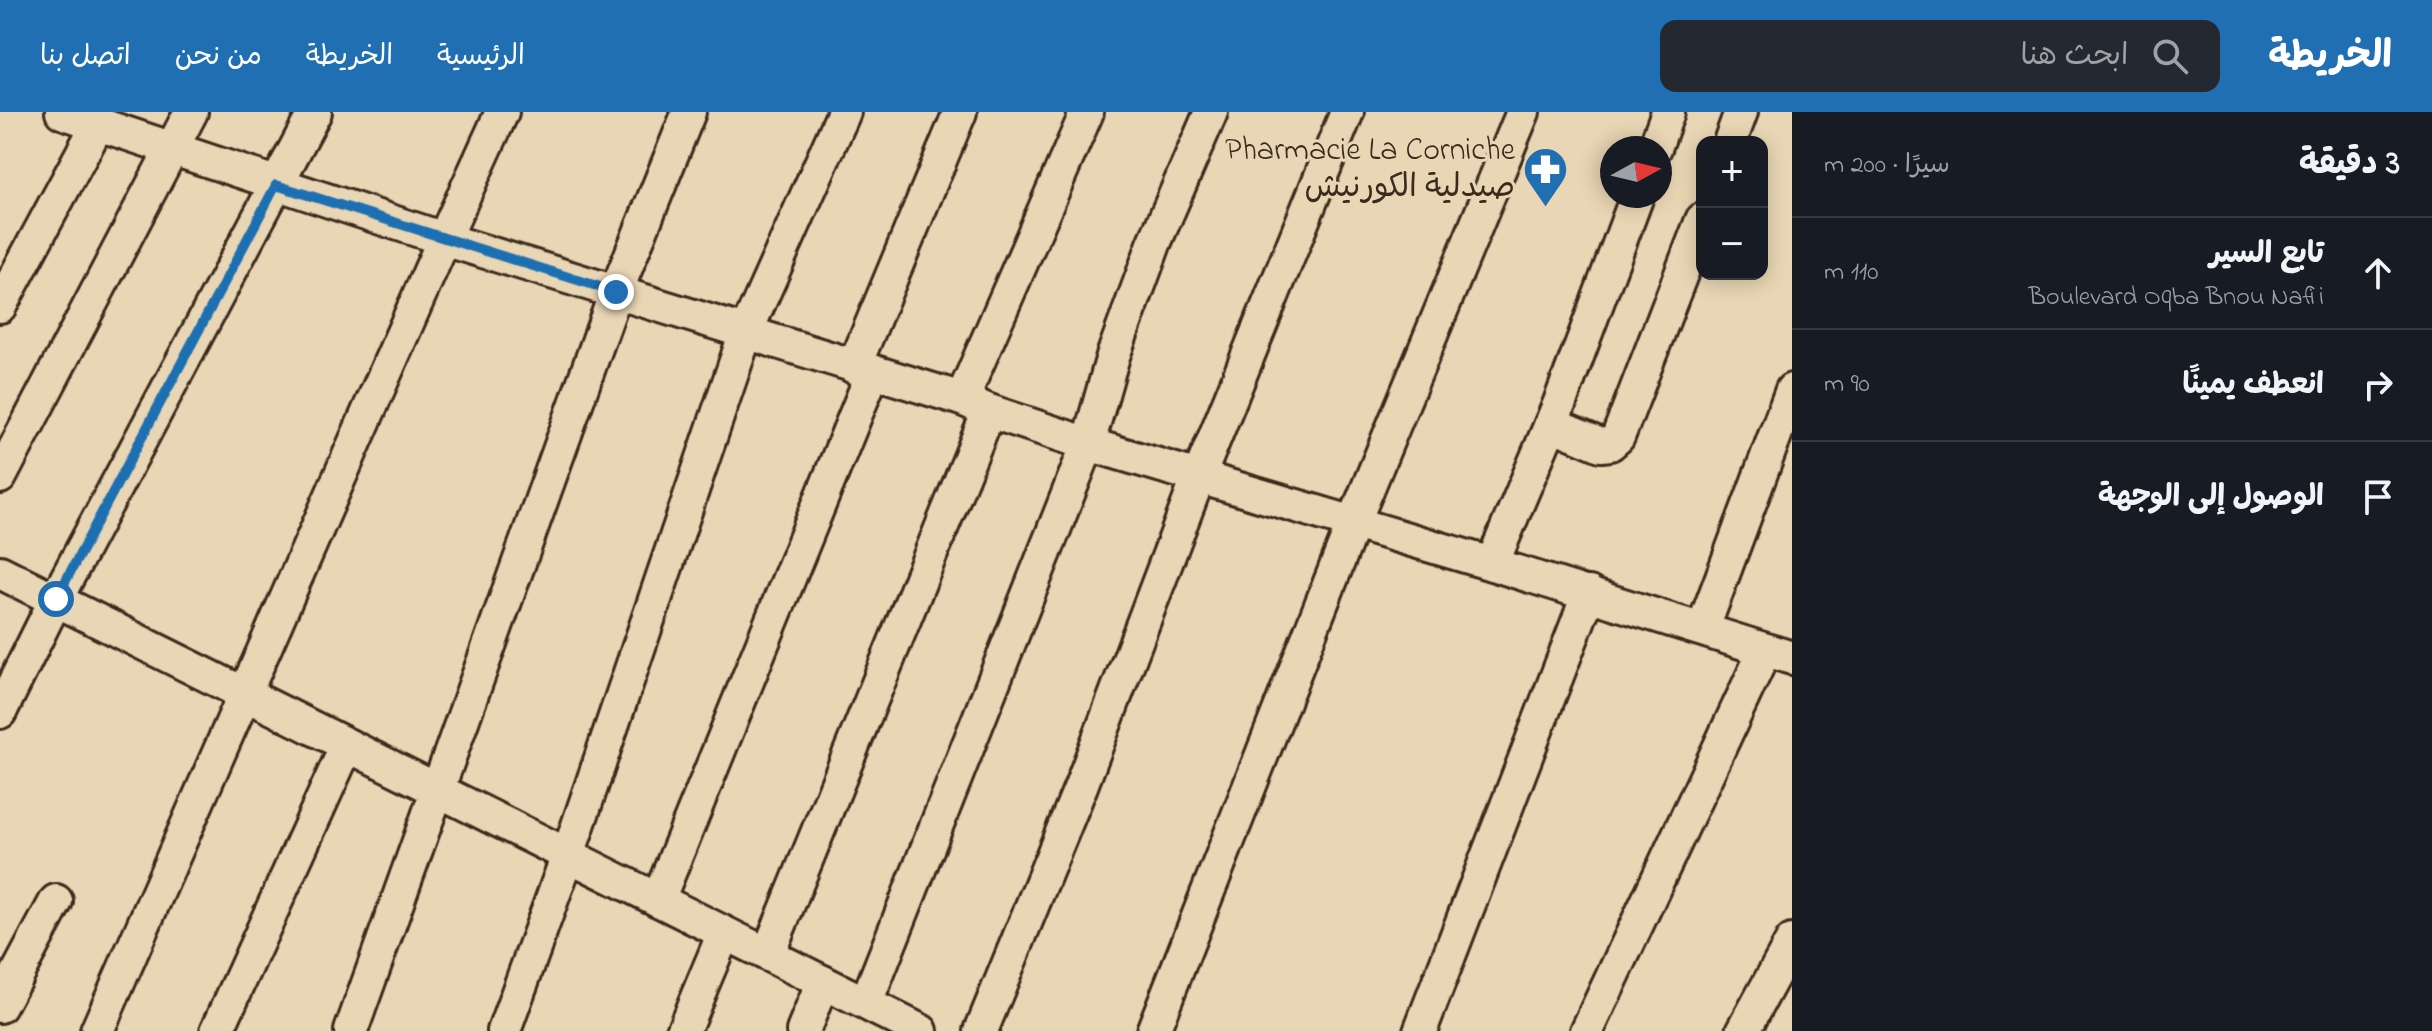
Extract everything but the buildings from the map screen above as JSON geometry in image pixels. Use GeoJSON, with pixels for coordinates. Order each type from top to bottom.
{"type":"FeatureCollection","features":[{"type":"Feature","properties":{"kind":"street"},"geometry":{"type":"LineString","coordinates":[[64,112],[276,185],[976,405],[1088,444],[1589,593],[1779,654],[1587,1031]]}},
{"type":"Feature","properties":{"kind":"street"},"geometry":{"type":"LineString","coordinates":[[0,477],[191,112]]}},
{"type":"Feature","properties":{"kind":"street"},"geometry":{"type":"LineString","coordinates":[[0,712],[56,599],[315,112]]}},
{"type":"Feature","properties":{"kind":"street"},"geometry":{"type":"LineString","coordinates":[[97,1031],[502,112]]}},
{"type":"Feature","properties":{"kind":"street"},"geometry":{"type":"LineString","coordinates":[[351,1031],[616,292],[689,112]]}},
{"type":"Feature","properties":{"kind":"street"},"geometry":{"type":"LineString","coordinates":[[504,1031],[568,855],[746,332],[844,112]]}},
{"type":"Feature","properties":{"kind":"street"},"geometry":{"type":"LineString","coordinates":[[658,900],[864,370],[960,112]]}},
{"type":"Feature","properties":{"kind":"street"},"geometry":{"type":"LineString","coordinates":[[768,954],[1087,112]]}},
{"type":"Feature","properties":{"kind":"street"},"geometry":{"type":"LineString","coordinates":[[866,1003],[1088,444],[1113,356],[1154,244],[1211,112]]}},
{"type":"Feature","properties":{"kind":"street"},"geometry":{"type":"LineString","coordinates":[[981,1031],[1081,786],[1199,476],[1347,112]]}},
{"type":"Feature","properties":{"kind":"street"},"geometry":{"type":"LineString","coordinates":[[1153,1031],[1353,524],[1523,112]]}},
{"type":"Feature","properties":{"kind":"street"},"geometry":{"type":"LineString","coordinates":[[1659,136],[1668,112]]}},
{"type":"Feature","properties":{"kind":"street"},"geometry":{"type":"LineString","coordinates":[[1732,136],[1741,112]]}},
{"type":"Feature","properties":{"kind":"street"},"geometry":{"type":"LineString","coordinates":[[0,306],[98,124]]}},
{"type":"Feature","properties":{"kind":"street"},"geometry":{"type":"LineString","coordinates":[[1492,564],[1551,424],[1632,208]]}},
{"type":"Feature","properties":{"kind":"street"},"geometry":{"type":"LineString","coordinates":[[1551,424],[1601,445],[1610,444],[1618,437],[1696,236]]}},
{"type":"Feature","properties":{"kind":"street"},"geometry":{"type":"LineString","coordinates":[[1703,628],[1792,390]]}},
{"type":"Feature","properties":{"kind":"street"},"geometry":{"type":"LineString","coordinates":[[0,572],[921,1031]]}},
{"type":"Feature","properties":{"kind":"street"},"geometry":{"type":"LineString","coordinates":[[1420,1031],[1589,593]]}},
{"type":"Feature","properties":{"kind":"street"},"geometry":{"type":"LineString","coordinates":[[217,1031],[347,745]]}},
{"type":"Feature","properties":{"kind":"street"},"geometry":{"type":"LineString","coordinates":[[0,1006],[56,901]]}},
{"type":"Feature","properties":{"kind":"street"},"geometry":{"type":"LineString","coordinates":[[683,1031],[724,933]]}},
{"type":"Feature","properties":{"kind":"street"},"geometry":{"type":"LineString","coordinates":[[1743,1031],[1792,941]]}},
{"type":"Feature","properties":{"kind":"street"},"geometry":{"type":"LineString","coordinates":[[803,1031],[823,982]]}},
{"type":"Feature","properties":{"kind":"place","name":"Pharmacie La Corniche صيدلية الكورنيش"},"geometry":{"type":"Point","coordinates":[1546,208]}},
{"type":"Feature","properties":{"kind":"route"},"geometry":{"type":"LineString","coordinates":[[56,599],[276,185],[616,292]]}}]}
